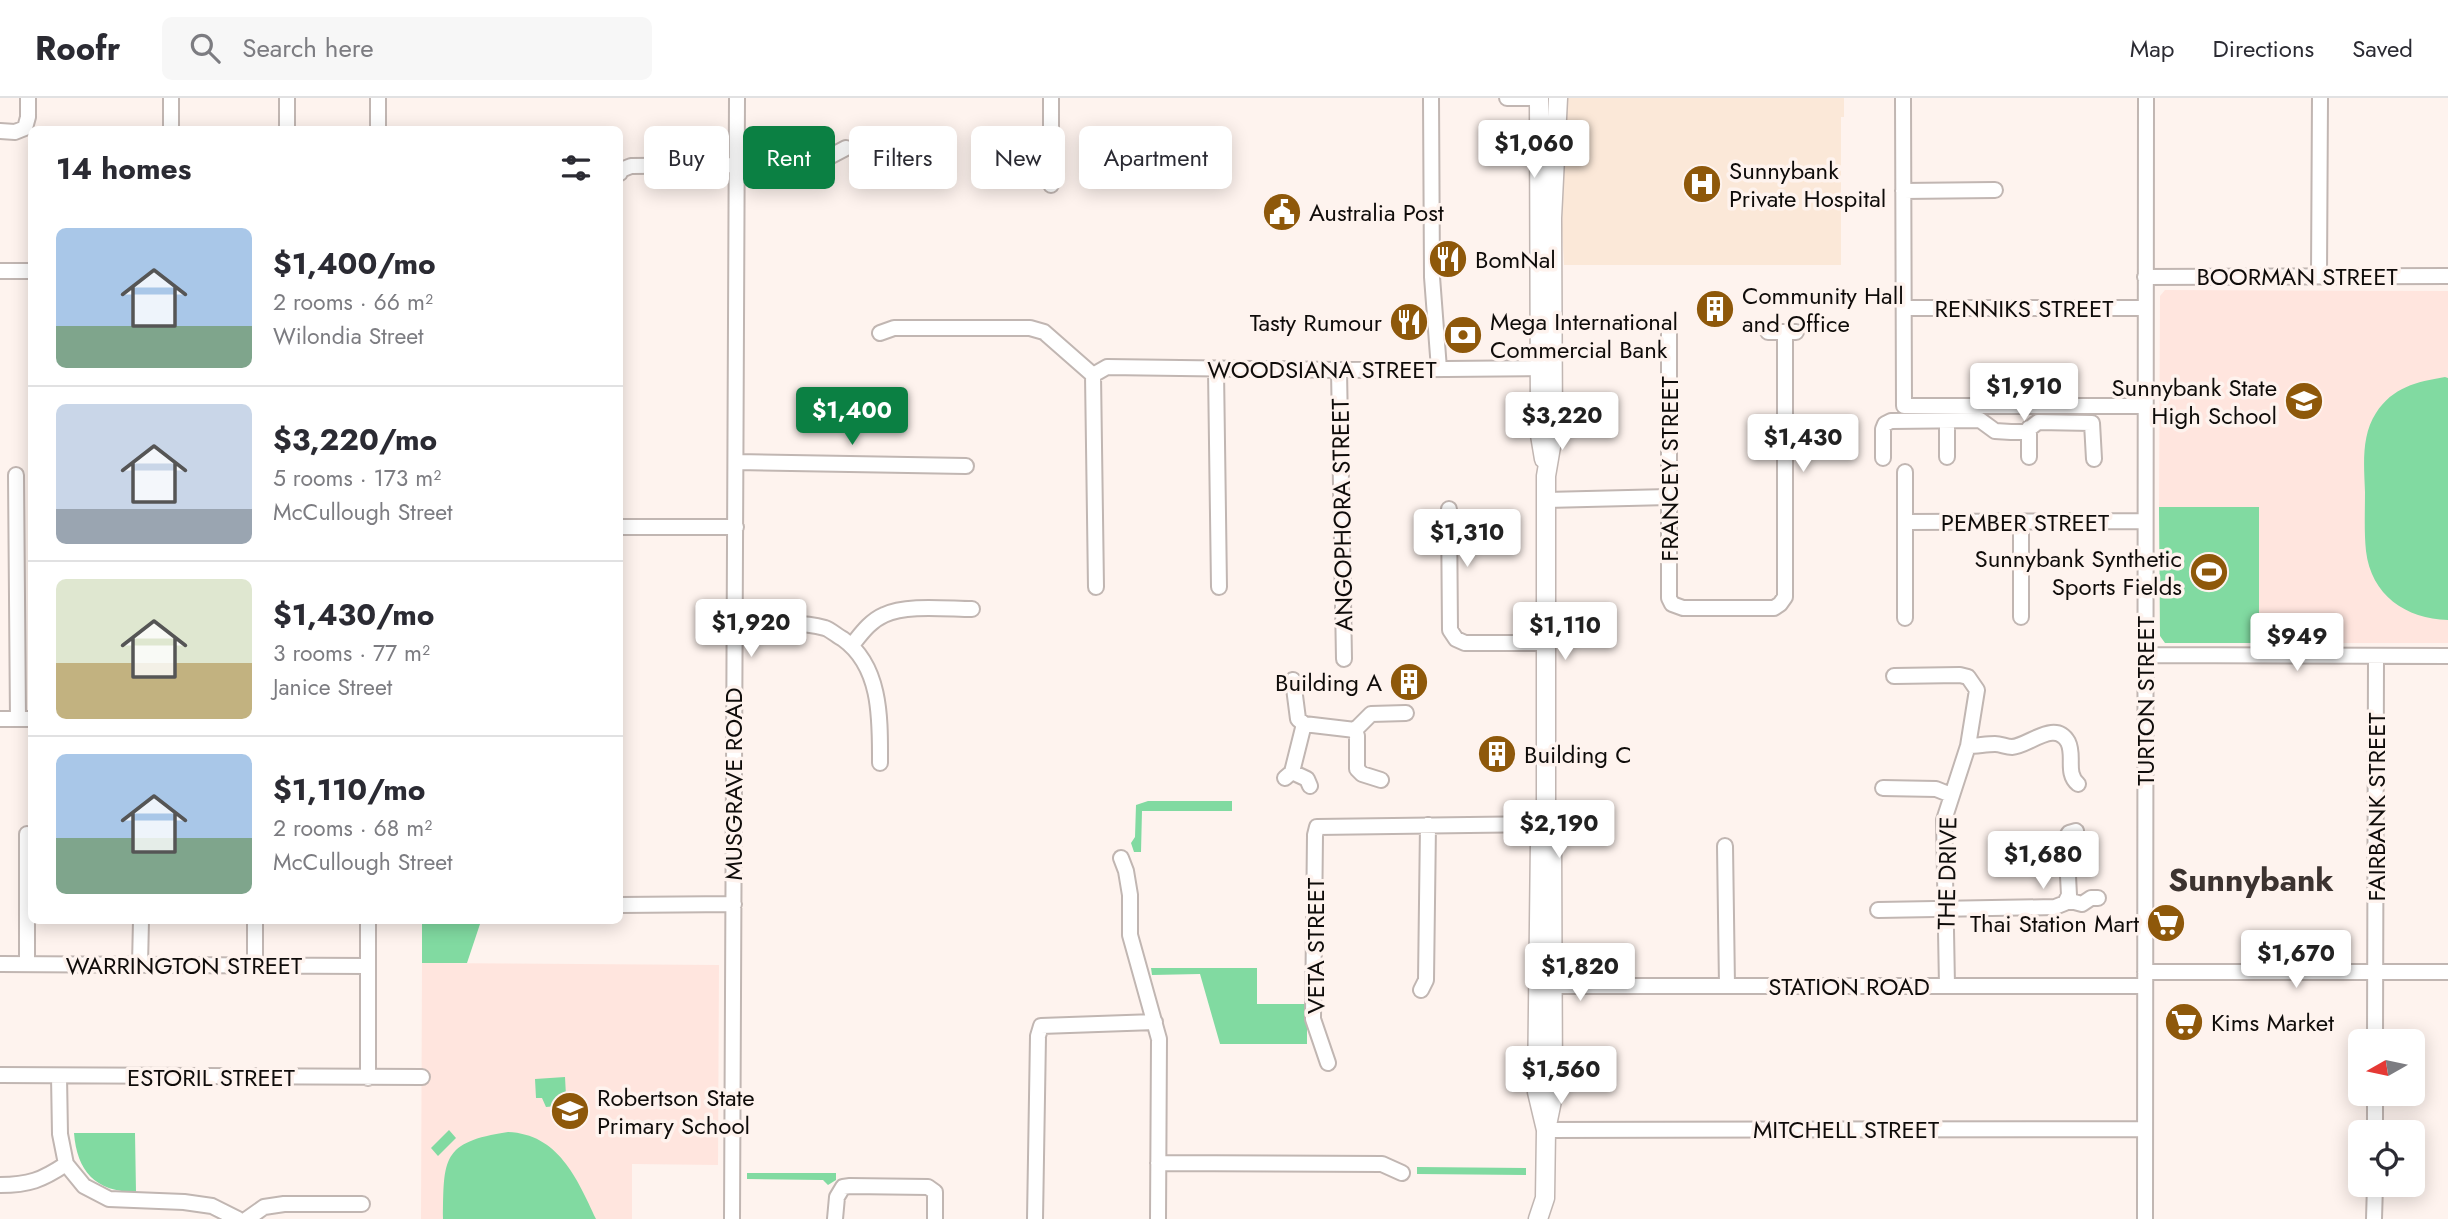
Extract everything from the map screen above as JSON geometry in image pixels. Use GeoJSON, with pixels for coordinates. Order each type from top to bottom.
{"type":"FeatureCollection","features":[{"type":"Feature","properties":{"kind":"main road"},"geometry":{"type":"LineString","coordinates":[[1539,98],[1546,368]]}},
{"type":"Feature","properties":{"kind":"main road"},"geometry":{"type":"LineString","coordinates":[[1538,1219],[1545,1198],[1546,1130],[1538,1092],[1546,986],[1552,837],[1546,824],[1546,476],[1540,435],[1546,368],[1558,98]]}},
{"type":"Feature","properties":{"kind":"main road"},"geometry":{"type":"LineString","coordinates":[[1545,1198],[1552,1219]]}},
{"type":"Feature","properties":{"kind":"street"},"geometry":{"type":"LineString","coordinates":[[0,131],[15,132],[25,128],[29,98]]}},
{"type":"Feature","properties":{"kind":"street"},"geometry":{"type":"LineString","coordinates":[[171,98],[171,126]]}},
{"type":"Feature","properties":{"kind":"street"},"geometry":{"type":"LineString","coordinates":[[287,98],[287,126]]}},
{"type":"Feature","properties":{"kind":"street"},"geometry":{"type":"LineString","coordinates":[[378,98],[378,126]]}},
{"type":"Feature","properties":{"kind":"street","name":"MUSGRAVE ROAD"},"geometry":{"type":"LineString","coordinates":[[732,1219],[737,98]]}},
{"type":"Feature","properties":{"kind":"street"},"geometry":{"type":"LineString","coordinates":[[1051,98],[1051,126]]}},
{"type":"Feature","properties":{"kind":"street"},"geometry":{"type":"LineString","coordinates":[[1431,98],[1432,277],[1439,369]]}},
{"type":"Feature","properties":{"kind":"street"},"geometry":{"type":"LineString","coordinates":[[1507,98],[1531,98]]}},
{"type":"Feature","properties":{"kind":"street"},"geometry":{"type":"LineString","coordinates":[[1903,98],[1904,406],[2145,406]]}},
{"type":"Feature","properties":{"kind":"street","name":"TURTON STREET"},"geometry":{"type":"LineString","coordinates":[[2145,1219],[2146,98]]}},
{"type":"Feature","properties":{"kind":"street"},"geometry":{"type":"LineString","coordinates":[[2319,275],[2320,98]]}},
{"type":"Feature","properties":{"kind":"street"},"geometry":{"type":"LineString","coordinates":[[623,169],[631,166],[827,158],[846,148]]}},
{"type":"Feature","properties":{"kind":"street"},"geometry":{"type":"LineString","coordinates":[[1903,191],[1995,190]]}},
{"type":"Feature","properties":{"kind":"street"},"geometry":{"type":"LineString","coordinates":[[0,271],[28,271]]}},
{"type":"Feature","properties":{"kind":"street","name":"BOORMAN STREET"},"geometry":{"type":"LineString","coordinates":[[2145,277],[2448,276]]}},
{"type":"Feature","properties":{"kind":"street","name":"RENNIKS STREET"},"geometry":{"type":"LineString","coordinates":[[1904,307],[2145,308]]}},
{"type":"Feature","properties":{"kind":"street"},"geometry":{"type":"LineString","coordinates":[[880,333],[894,328],[1030,328],[1044,332],[1093,375],[1096,587]]}},
{"type":"Feature","properties":{"kind":"street","name":"FRANCEY STREET"},"geometry":{"type":"LineString","coordinates":[[1670,333],[1669,598],[1672,604],[1683,608],[1774,608],[1785,597],[1791,332],[1768,332]]}},
{"type":"Feature","properties":{"kind":"street","name":"WOODSIANA STREET"},"geometry":{"type":"LineString","coordinates":[[1093,375],[1107,367],[1216,370],[1546,368]]}},
{"type":"Feature","properties":{"kind":"street"},"geometry":{"type":"LineString","coordinates":[[1216,370],[1219,587]]}},
{"type":"Feature","properties":{"kind":"street","name":"ANGOPHORA STREET"},"geometry":{"type":"LineString","coordinates":[[1339,370],[1344,659]]}},
{"type":"Feature","properties":{"kind":"street"},"geometry":{"type":"LineString","coordinates":[[1883,458],[1883,429],[1885,424],[1891,421],[1980,421],[1995,431],[2025,432],[2038,422],[2092,423],[2094,459]]}},
{"type":"Feature","properties":{"kind":"street"},"geometry":{"type":"LineString","coordinates":[[1947,421],[1947,457]]}},
{"type":"Feature","properties":{"kind":"street"},"geometry":{"type":"LineString","coordinates":[[2029,428],[2029,457]]}},
{"type":"Feature","properties":{"kind":"street"},"geometry":{"type":"LineString","coordinates":[[737,462],[966,466]]}},
{"type":"Feature","properties":{"kind":"street"},"geometry":{"type":"LineString","coordinates":[[1905,472],[1905,618]]}},
{"type":"Feature","properties":{"kind":"street"},"geometry":{"type":"LineString","coordinates":[[0,719],[25,719],[16,475]]}},
{"type":"Feature","properties":{"kind":"street"},"geometry":{"type":"LineString","coordinates":[[1546,500],[1669,497]]}},
{"type":"Feature","properties":{"kind":"street"},"geometry":{"type":"LineString","coordinates":[[1450,509],[1450,630],[1456,639],[1465,643],[1546,643]]}},
{"type":"Feature","properties":{"kind":"street","name":"PEMBER STREET"},"geometry":{"type":"LineString","coordinates":[[1905,522],[2145,521]]}},
{"type":"Feature","properties":{"kind":"street"},"geometry":{"type":"LineString","coordinates":[[2021,522],[2021,617]]}},
{"type":"Feature","properties":{"kind":"street"},"geometry":{"type":"LineString","coordinates":[[623,527],[736,527]]}},
{"type":"Feature","properties":{"kind":"street"},"geometry":{"type":"LineString","coordinates":[[852,645],[864,630],[885,614],[917,609],[972,610]]}},
{"type":"Feature","properties":{"kind":"street"},"geometry":{"type":"LineString","coordinates":[[733,626],[801,625],[827,628],[852,645],[863,660],[876,690],[880,723],[880,763]]}},
{"type":"Feature","properties":{"kind":"street"},"geometry":{"type":"LineString","coordinates":[[2145,655],[2448,656]]}},
{"type":"Feature","properties":{"kind":"street","name":"FAIRBANK STREET"},"geometry":{"type":"LineString","coordinates":[[2375,1029],[2376,656]]}},
{"type":"Feature","properties":{"kind":"street","name":"THE DRIVE"},"geometry":{"type":"LineString","coordinates":[[1894,676],[1959,675],[1968,677],[1977,690],[1968,746],[1944,820],[1947,986]]}},
{"type":"Feature","properties":{"kind":"street"},"geometry":{"type":"LineString","coordinates":[[1293,680],[1298,719],[1304,724],[1355,730]]}},
{"type":"Feature","properties":{"kind":"street"},"geometry":{"type":"LineString","coordinates":[[1355,730],[1371,714],[1406,713]]}},
{"type":"Feature","properties":{"kind":"street"},"geometry":{"type":"LineString","coordinates":[[1304,724],[1288,775],[1307,779],[1310,786]]}},
{"type":"Feature","properties":{"kind":"street"},"geometry":{"type":"LineString","coordinates":[[1355,730],[1356,769],[1362,774],[1381,780]]}},
{"type":"Feature","properties":{"kind":"street"},"geometry":{"type":"LineString","coordinates":[[1968,746],[1992,744],[2014,747],[2044,734],[2057,733],[2066,739],[2071,750],[2071,774],[2078,783]]}},
{"type":"Feature","properties":{"kind":"street"},"geometry":{"type":"LineString","coordinates":[[1883,789],[1936,789],[1951,795]]}},
{"type":"Feature","properties":{"kind":"street"},"geometry":{"type":"LineString","coordinates":[[1421,990],[1426,980],[1428,825],[1546,824]]}},
{"type":"Feature","properties":{"kind":"street","name":"VETA STREET"},"geometry":{"type":"LineString","coordinates":[[1328,1063],[1313,1019],[1317,827],[1428,825]]}},
{"type":"Feature","properties":{"kind":"street"},"geometry":{"type":"LineString","coordinates":[[2067,900],[2070,884],[2066,838],[2069,833],[2076,831]]}},
{"type":"Feature","properties":{"kind":"street"},"geometry":{"type":"LineString","coordinates":[[27,834],[27,964]]}},
{"type":"Feature","properties":{"kind":"street"},"geometry":{"type":"LineString","coordinates":[[1725,846],[1727,986]]}},
{"type":"Feature","properties":{"kind":"street"},"geometry":{"type":"LineString","coordinates":[[1121,858],[1130,895],[1130,935],[1159,1039],[1158,1219]]}},
{"type":"Feature","properties":{"kind":"street"},"geometry":{"type":"LineString","coordinates":[[1878,910],[2043,909],[2055,907],[2067,900],[2082,904],[2091,898],[2098,898]]}},
{"type":"Feature","properties":{"kind":"street"},"geometry":{"type":"LineString","coordinates":[[623,905],[734,904]]}},
{"type":"Feature","properties":{"kind":"street"},"geometry":{"type":"LineString","coordinates":[[141,924],[141,965]]}},
{"type":"Feature","properties":{"kind":"street"},"geometry":{"type":"LineString","coordinates":[[255,924],[255,966]]}},
{"type":"Feature","properties":{"kind":"street"},"geometry":{"type":"LineString","coordinates":[[368,924],[368,1077]]}},
{"type":"Feature","properties":{"kind":"street","name":"WARRINGTON STREET"},"geometry":{"type":"LineString","coordinates":[[0,964],[368,966]]}},
{"type":"Feature","properties":{"kind":"street","name":"STATION ROAD"},"geometry":{"type":"LineString","coordinates":[[1546,986],[1947,986],[2448,972]]}},
{"type":"Feature","properties":{"kind":"street"},"geometry":{"type":"LineString","coordinates":[[1035,1219],[1038,1036],[1041,1026],[1155,1021]]}},
{"type":"Feature","properties":{"kind":"street","name":"ESTORIL STREET"},"geometry":{"type":"LineString","coordinates":[[0,1075],[422,1077]]}},
{"type":"Feature","properties":{"kind":"street"},"geometry":{"type":"LineString","coordinates":[[59,1076],[60,1134],[66,1164],[84,1186],[109,1199],[212,1206],[237,1219]]}},
{"type":"Feature","properties":{"kind":"street","name":"MITCHELL STREET"},"geometry":{"type":"LineString","coordinates":[[1546,1130],[2145,1129]]}},
{"type":"Feature","properties":{"kind":"street"},"geometry":{"type":"LineString","coordinates":[[1158,1163],[1382,1164],[1402,1173]]}},
{"type":"Feature","properties":{"kind":"street"},"geometry":{"type":"LineString","coordinates":[[0,1185],[23,1185],[43,1179],[66,1164]]}},
{"type":"Feature","properties":{"kind":"street"},"geometry":{"type":"LineString","coordinates":[[835,1219],[837,1197],[843,1187],[928,1187],[935,1192],[935,1219]]}},
{"type":"Feature","properties":{"kind":"street"},"geometry":{"type":"LineString","coordinates":[[2374,1219],[2375,1197]]}},
{"type":"Feature","properties":{"kind":"street"},"geometry":{"type":"LineString","coordinates":[[247,1219],[264,1207],[284,1204],[362,1204]]}},
{"type":"Feature","properties":{"kind":"shaded area","name":"Sunnybank Private Hospital"},"geometry":{"type":"Polygon","coordinates":[[[1567,98],[1844,98],[1844,117],[1841,117],[1841,265],[1564,265],[1562,228],[1567,98]]]}},
{"type":"Feature","properties":{"kind":"shaded area","name":"Sunnybank State High School"},"geometry":{"type":"Polygon","coordinates":[[[2165,290],[2448,291],[2448,643],[2259,643],[2259,507],[2159,507],[2160,296],[2165,290]]]}},
{"type":"Feature","properties":{"kind":"shaded area","name":"Robertson State Primary School"},"geometry":{"type":"Polygon","coordinates":[[[422,963],[719,965],[718,1165],[632,1164],[632,1219],[421,1219],[422,963]]]}},
{"type":"Feature","properties":{"kind":"green space"},"geometry":{"type":"Polygon","coordinates":[[[2448,378],[2448,620],[2418,615],[2393,602],[2383,592],[2369,567],[2365,529],[2365,451],[2371,422],[2390,397],[2406,387],[2448,378]]]}},
{"type":"Feature","properties":{"kind":"green space","name":"Sunnybank Synthetic Sports Fields"},"geometry":{"type":"Polygon","coordinates":[[[2159,507],[2259,507],[2259,643],[2165,643],[2160,636],[2159,507]]]}},
{"type":"Feature","properties":{"kind":"green space"},"geometry":{"type":"Polygon","coordinates":[[[1148,801],[1232,801],[1232,811],[1142,811],[1141,852],[1134,852],[1131,843],[1135,837],[1136,805],[1148,801]]]}},
{"type":"Feature","properties":{"kind":"green space"},"geometry":{"type":"Polygon","coordinates":[[[422,924],[480,924],[467,963],[422,963],[422,924]]]}},
{"type":"Feature","properties":{"kind":"green space"},"geometry":{"type":"Polygon","coordinates":[[[1151,968],[1257,968],[1257,1004],[1307,1004],[1307,1044],[1220,1044],[1200,974],[1152,975],[1151,968]]]}},
{"type":"Feature","properties":{"kind":"green space"},"geometry":{"type":"Polygon","coordinates":[[[565,1077],[566,1096],[560,1097],[557,1106],[546,1107],[542,1098],[536,1098],[535,1079],[565,1077]]]}},
{"type":"Feature","properties":{"kind":"green space"},"geometry":{"type":"Polygon","coordinates":[[[449,1130],[456,1138],[438,1156],[431,1148],[449,1130]]]}},
{"type":"Feature","properties":{"kind":"green space"},"geometry":{"type":"Polygon","coordinates":[[[508,1132],[540,1141],[553,1150],[573,1174],[596,1219],[443,1219],[444,1182],[451,1157],[458,1148],[470,1141],[508,1132]]]}},
{"type":"Feature","properties":{"kind":"green space"},"geometry":{"type":"Polygon","coordinates":[[[74,1133],[135,1133],[136,1192],[109,1188],[91,1177],[79,1158],[74,1133]]]}},
{"type":"Feature","properties":{"kind":"green space"},"geometry":{"type":"Polygon","coordinates":[[[1417,1167],[1526,1168],[1526,1175],[1417,1174],[1417,1167]]]}},
{"type":"Feature","properties":{"kind":"green space"},"geometry":{"type":"Polygon","coordinates":[[[747,1173],[836,1173],[836,1180],[828,1185],[823,1180],[747,1179],[747,1173]]]}},
{"type":"Feature","properties":{"kind":"place","name":"Sunnybank Private Hospital"},"geometry":{"type":"Point","coordinates":[1702,184]}},
{"type":"Feature","properties":{"kind":"place","name":"Australia Post"},"geometry":{"type":"Point","coordinates":[1282,212]}},
{"type":"Feature","properties":{"kind":"place","name":"BomNal"},"geometry":{"type":"Point","coordinates":[1448,259]}},
{"type":"Feature","properties":{"kind":"place","name":"Community Hall and Office"},"geometry":{"type":"Point","coordinates":[1715,309]}},
{"type":"Feature","properties":{"kind":"place","name":"Tasty Rumour"},"geometry":{"type":"Point","coordinates":[1409,322]}},
{"type":"Feature","properties":{"kind":"place","name":"Mega International Commercial Bank"},"geometry":{"type":"Point","coordinates":[1463,335]}},
{"type":"Feature","properties":{"kind":"place","name":"Sunnybank State High School"},"geometry":{"type":"Point","coordinates":[2304,401]}},
{"type":"Feature","properties":{"kind":"place","name":"Sunnybank Synthetic Sports Fields"},"geometry":{"type":"Point","coordinates":[2209,572]}},
{"type":"Feature","properties":{"kind":"place","name":"Building A"},"geometry":{"type":"Point","coordinates":[1409,682]}},
{"type":"Feature","properties":{"kind":"place","name":"Building C"},"geometry":{"type":"Point","coordinates":[1497,754]}},
{"type":"Feature","properties":{"kind":"place","name":"Thai Station Mart"},"geometry":{"type":"Point","coordinates":[2166,923]}},
{"type":"Feature","properties":{"kind":"place","name":"Kims Market"},"geometry":{"type":"Point","coordinates":[2184,1022]}},
{"type":"Feature","properties":{"kind":"place","name":"Robertson State Primary School"},"geometry":{"type":"Point","coordinates":[570,1111]}},
{"type":"Feature","properties":{"kind":"district","name":"Sunnybank"},"geometry":{"type":"Point","coordinates":[2251,880]}}]}
